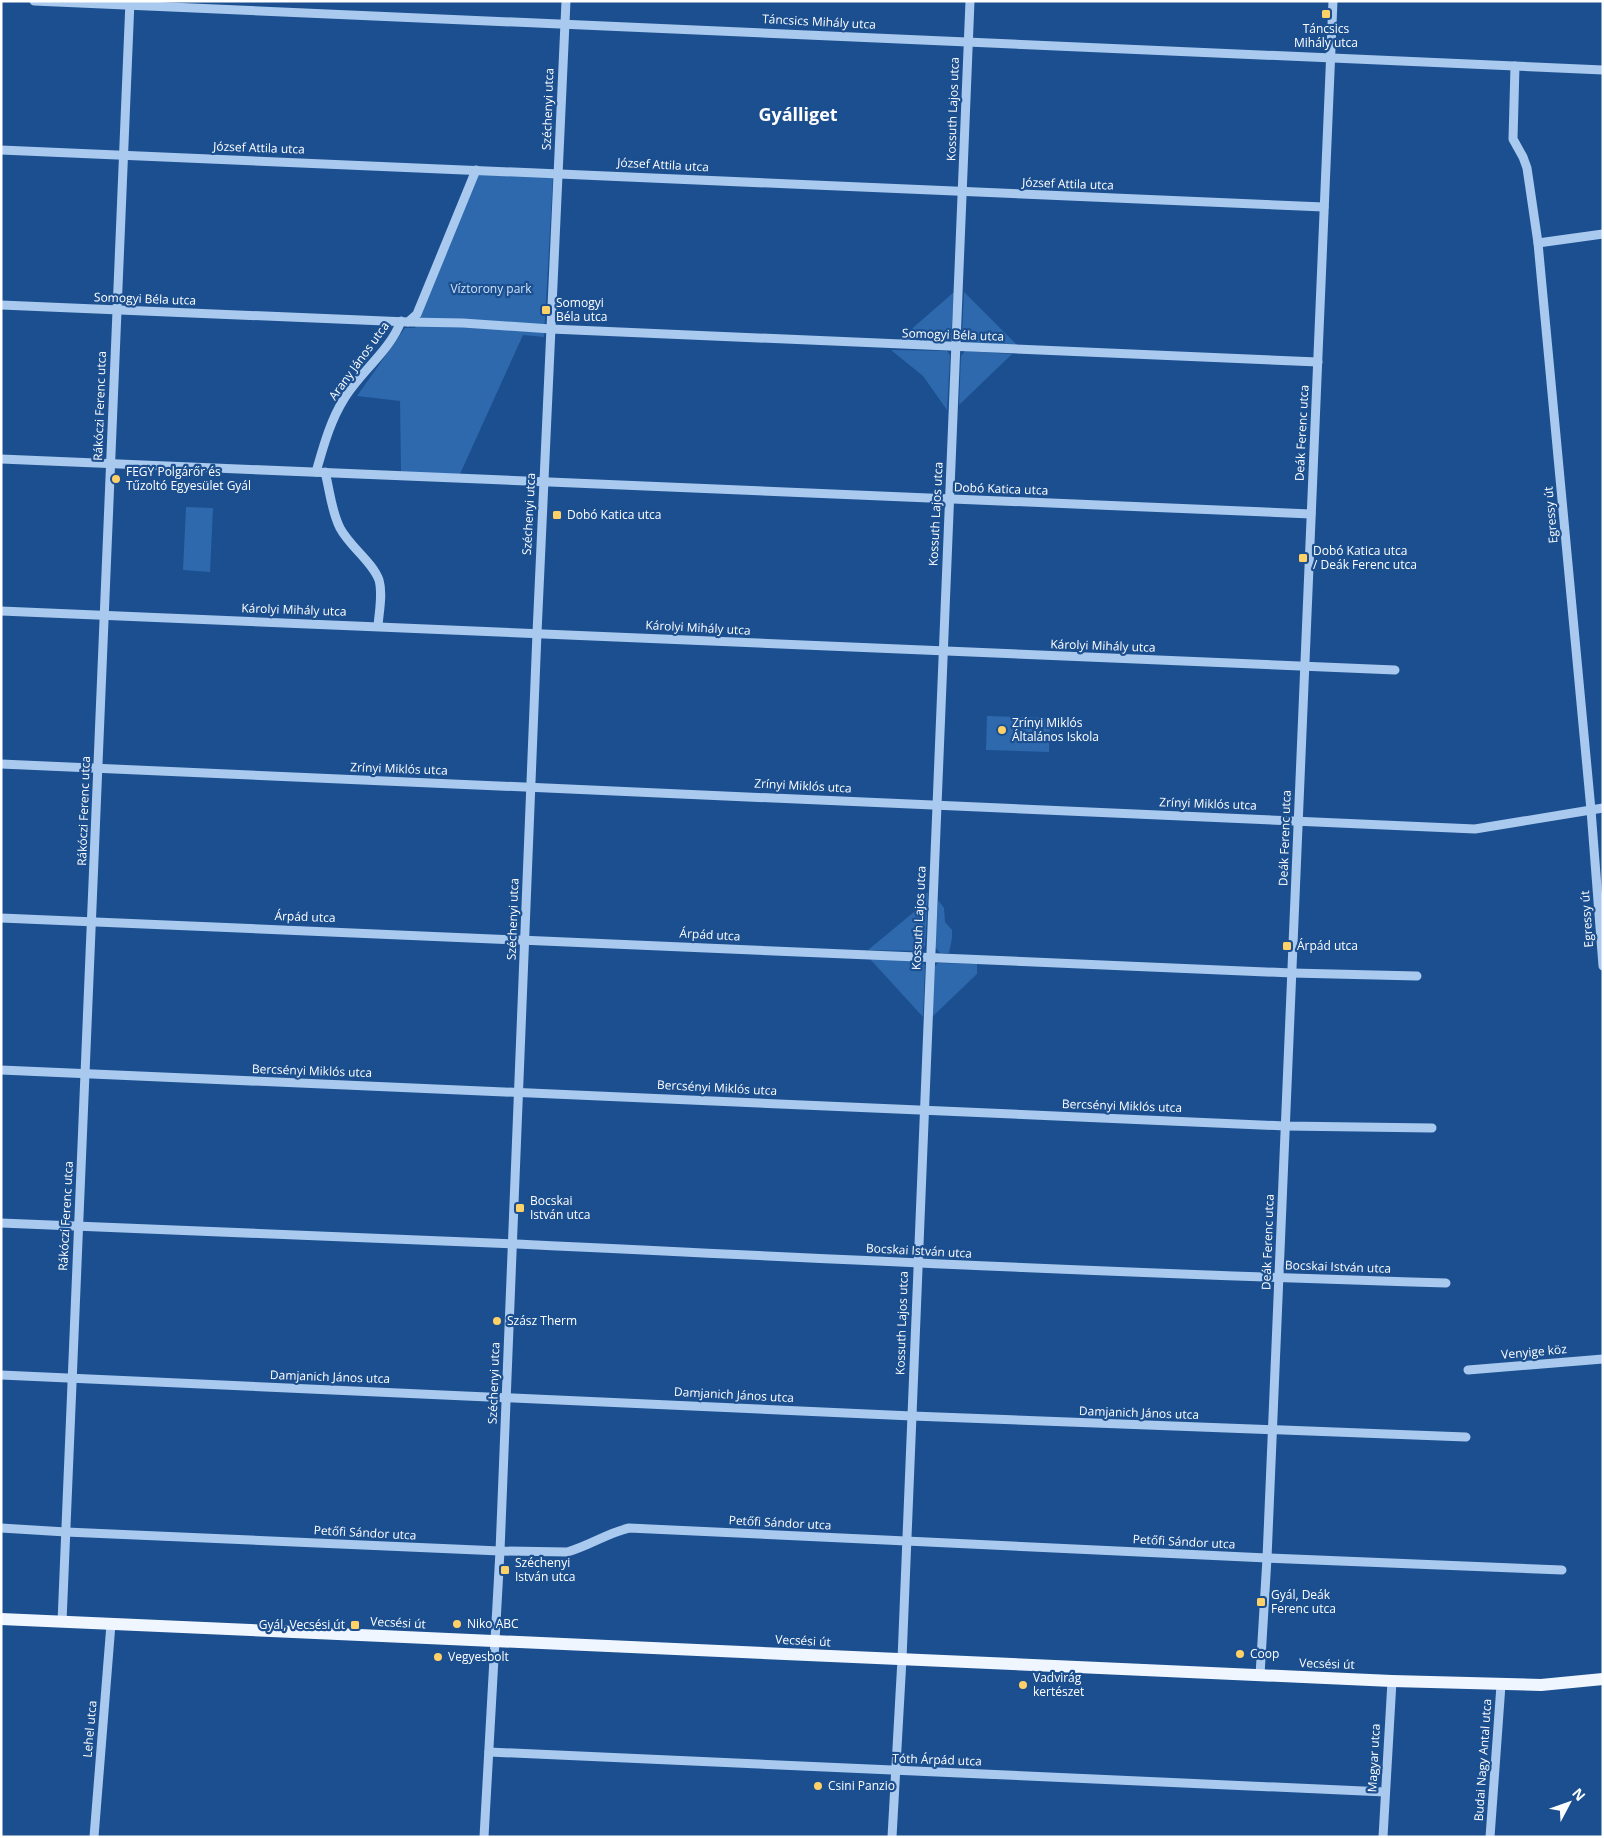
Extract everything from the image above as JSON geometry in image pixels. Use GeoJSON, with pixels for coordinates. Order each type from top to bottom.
{"type":"FeatureCollection","features":[{"type":"Feature","properties":{"kind":"main road","name":"Vecsési út"},"geometry":{"type":"LineString","coordinates":[[1,1619],[1392,1681],[1501,1685],[1549,1684],[1603,1679]]}},
{"type":"Feature","properties":{"kind":"street","name":"Táncsics Mihály utca"},"geometry":{"type":"LineString","coordinates":[[34,1],[130,3],[1603,70]]}},
{"type":"Feature","properties":{"kind":"street","name":"Széchenyi utca"},"geometry":{"type":"LineString","coordinates":[[484,1837],[500,1551],[537,634],[566,1]]}},
{"type":"Feature","properties":{"kind":"street","name":"Kossuth Lajos utca"},"geometry":{"type":"LineString","coordinates":[[892,1837],[894,1771],[902,1660],[970,1]]}},
{"type":"Feature","properties":{"kind":"street","name":"Deák Ferenc utca"},"geometry":{"type":"LineString","coordinates":[[1260,1675],[1267,1558],[1333,1]]}},
{"type":"Feature","properties":{"kind":"street","name":"Rákóczi Ferenc utca"},"geometry":{"type":"LineString","coordinates":[[62,1622],[130,3]]}},
{"type":"Feature","properties":{"kind":"street","name":"Egressy út"},"geometry":{"type":"LineString","coordinates":[[1515,66],[1513,140],[1523,157],[1526,168],[1538,243],[1591,810],[1603,966]]}},
{"type":"Feature","properties":{"kind":"street","name":"József Attila utca"},"geometry":{"type":"LineString","coordinates":[[1,150],[1324,207]]}},
{"type":"Feature","properties":{"kind":"street","name":"Arany János utca"},"geometry":{"type":"LineString","coordinates":[[378,626],[379,581],[372,568],[349,543],[339,527],[321,472],[324,445],[343,400],[397,330],[418,314],[476,170]]}},
{"type":"Feature","properties":{"kind":"street"},"geometry":{"type":"LineString","coordinates":[[1538,243],[1603,234]]}},
{"type":"Feature","properties":{"kind":"street","name":"Somogyi Béla utca"},"geometry":{"type":"LineString","coordinates":[[1,305],[462,323],[551,329],[1318,362]]}},
{"type":"Feature","properties":{"kind":"street","name":"Dobó Katica utca"},"geometry":{"type":"LineString","coordinates":[[1,459],[1311,514]]}},
{"type":"Feature","properties":{"kind":"street","name":"Károlyi Mihály utca"},"geometry":{"type":"LineString","coordinates":[[1,611],[1395,670]]}},
{"type":"Feature","properties":{"kind":"street","name":"Zrínyi Miklós utca"},"geometry":{"type":"LineString","coordinates":[[1,764],[1475,829],[1603,808]]}},
{"type":"Feature","properties":{"kind":"street","name":"Árpád utca"},"geometry":{"type":"LineString","coordinates":[[1,918],[1292,973],[1417,976]]}},
{"type":"Feature","properties":{"kind":"street","name":"Bercsényi Miklós utca"},"geometry":{"type":"LineString","coordinates":[[1,1070],[1285,1126],[1432,1128]]}},
{"type":"Feature","properties":{"kind":"street","name":"Bocskai István utca"},"geometry":{"type":"LineString","coordinates":[[1,1223],[513,1244],[917,1264],[1446,1283]]}},
{"type":"Feature","properties":{"kind":"street","name":"Venyige köz"},"geometry":{"type":"LineString","coordinates":[[1468,1370],[1603,1359]]}},
{"type":"Feature","properties":{"kind":"street","name":"Damjanich János utca"},"geometry":{"type":"LineString","coordinates":[[1,1375],[912,1416],[1466,1437]]}},
{"type":"Feature","properties":{"kind":"street","name":"Petőfi Sándor utca"},"geometry":{"type":"LineString","coordinates":[[1,1528],[500,1551],[567,1552],[578,1549],[615,1531],[629,1528],[1562,1570]]}},
{"type":"Feature","properties":{"kind":"street","name":"Lehel utca"},"geometry":{"type":"LineString","coordinates":[[94,1837],[111,1624]]}},
{"type":"Feature","properties":{"kind":"street","name":"Magyar utca"},"geometry":{"type":"LineString","coordinates":[[1383,1837],[1392,1681]]}},
{"type":"Feature","properties":{"kind":"street","name":"Budai Nagy Antal utca"},"geometry":{"type":"LineString","coordinates":[[1490,1837],[1501,1685]]}},
{"type":"Feature","properties":{"kind":"street","name":"Tóth Árpád utca"},"geometry":{"type":"LineString","coordinates":[[489,1752],[1385,1792]]}},
{"type":"Feature","properties":{"kind":"green space","name":"Víztorony park"},"geometry":{"type":"Polygon","coordinates":[[[479,174],[553,176],[544,337],[523,335],[460,474],[401,472],[400,401],[357,396],[405,328],[415,328],[479,174]]]}},
{"type":"Feature","properties":{"kind":"green space"},"geometry":{"type":"Polygon","coordinates":[[[954,292],[951,335],[946,341],[899,340],[954,292]]]}},
{"type":"Feature","properties":{"kind":"green space"},"geometry":{"type":"Polygon","coordinates":[[[964,292],[1017,345],[968,343],[962,337],[964,292]]]}},
{"type":"Feature","properties":{"kind":"green space"},"geometry":{"type":"Polygon","coordinates":[[[891,350],[947,351],[950,355],[947,410],[923,376],[891,350]]]}},
{"type":"Feature","properties":{"kind":"green space"},"geometry":{"type":"Polygon","coordinates":[[[965,351],[1012,354],[959,405],[961,356],[965,351]]]}},
{"type":"Feature","properties":{"kind":"green space"},"geometry":{"type":"Polygon","coordinates":[[[186,507],[213,508],[210,572],[183,570],[186,507]]]}},
{"type":"Feature","properties":{"kind":"green space"},"geometry":{"type":"Polygon","coordinates":[[[987,716],[1050,718],[1049,752],[986,750],[987,716]]]}},
{"type":"Feature","properties":{"kind":"green space"},"geometry":{"type":"Polygon","coordinates":[[[920,893],[928,893],[925,946],[920,951],[868,950],[914,912],[918,907],[920,893]]]}},
{"type":"Feature","properties":{"kind":"green space"},"geometry":{"type":"Polygon","coordinates":[[[938,900],[944,908],[945,922],[952,930],[949,953],[940,953],[935,947],[938,900]]]}},
{"type":"Feature","properties":{"kind":"green space"},"geometry":{"type":"Polygon","coordinates":[[[870,959],[920,960],[925,965],[923,1017],[870,959]]]}},
{"type":"Feature","properties":{"kind":"green space"},"geometry":{"type":"Polygon","coordinates":[[[938,963],[977,964],[977,974],[932,1017],[934,967],[938,963]]]}},
{"type":"Feature","properties":{"kind":"place","name":"Táncsics Mihály utca"},"geometry":{"type":"Point","coordinates":[1326,14]}},
{"type":"Feature","properties":{"kind":"place","name":"Somogyi Béla utca"},"geometry":{"type":"Point","coordinates":[546,310]}},
{"type":"Feature","properties":{"kind":"place","name":"FEGY Polgárőr és Tűzoltó Egyesület Gyál"},"geometry":{"type":"Point","coordinates":[116,479]}},
{"type":"Feature","properties":{"kind":"place","name":"Dobó Katica utca"},"geometry":{"type":"Point","coordinates":[557,515]}},
{"type":"Feature","properties":{"kind":"place","name":"Dobó Katica utca / Deák Ferenc utca"},"geometry":{"type":"Point","coordinates":[1303,558]}},
{"type":"Feature","properties":{"kind":"place","name":"Zrínyi Miklós Általános Iskola"},"geometry":{"type":"Point","coordinates":[1002,730]}},
{"type":"Feature","properties":{"kind":"place","name":"Árpád utca"},"geometry":{"type":"Point","coordinates":[1287,946]}},
{"type":"Feature","properties":{"kind":"place","name":"Bocskai István utca"},"geometry":{"type":"Point","coordinates":[520,1208]}},
{"type":"Feature","properties":{"kind":"place","name":"Szász Therm"},"geometry":{"type":"Point","coordinates":[497,1321]}},
{"type":"Feature","properties":{"kind":"place","name":"Széchenyi István utca"},"geometry":{"type":"Point","coordinates":[505,1570]}},
{"type":"Feature","properties":{"kind":"place","name":"Gyál, Deák Ferenc utca"},"geometry":{"type":"Point","coordinates":[1261,1602]}},
{"type":"Feature","properties":{"kind":"place","name":"Niko ABC"},"geometry":{"type":"Point","coordinates":[457,1624]}},
{"type":"Feature","properties":{"kind":"place","name":"Gyál, Vecsési út"},"geometry":{"type":"Point","coordinates":[355,1625]}},
{"type":"Feature","properties":{"kind":"place","name":"Coop"},"geometry":{"type":"Point","coordinates":[1240,1654]}},
{"type":"Feature","properties":{"kind":"place","name":"Vegyesbolt"},"geometry":{"type":"Point","coordinates":[438,1657]}},
{"type":"Feature","properties":{"kind":"place","name":"Vadvirág kertészet"},"geometry":{"type":"Point","coordinates":[1023,1685]}},
{"type":"Feature","properties":{"kind":"place","name":"Csini Panzio"},"geometry":{"type":"Point","coordinates":[818,1786]}},
{"type":"Feature","properties":{"kind":"district","name":"Gyálliget"},"geometry":{"type":"Point","coordinates":[798,115]}}]}
